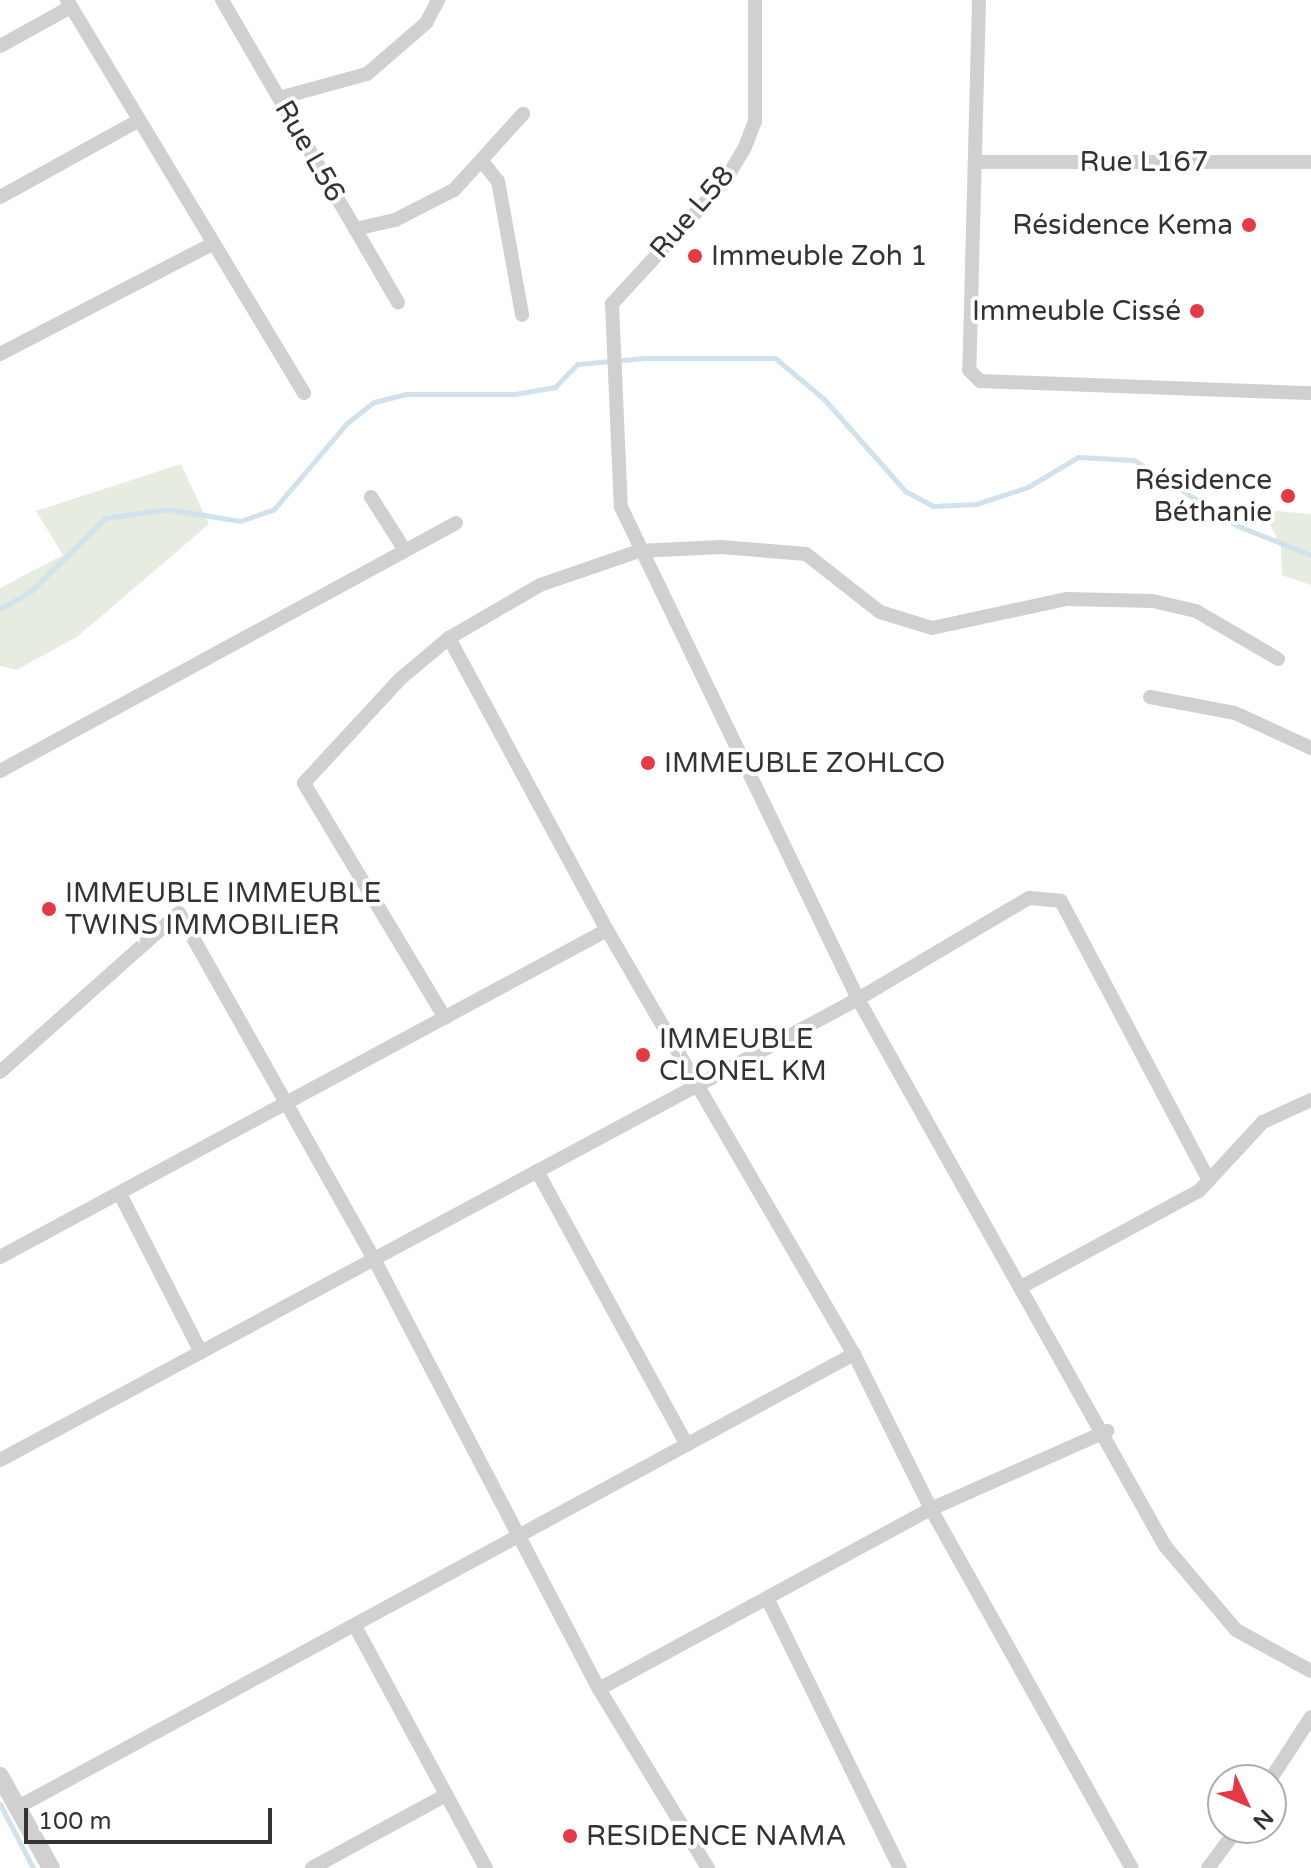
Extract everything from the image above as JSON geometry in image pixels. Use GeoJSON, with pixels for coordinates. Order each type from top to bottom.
{"type":"FeatureCollection","features":[{"type":"Feature","properties":{"kind":"street","name":"Rue L56"},"geometry":{"type":"LineString","coordinates":[[222,0],[398,303]]}},
{"type":"Feature","properties":{"kind":"street"},"geometry":{"type":"LineString","coordinates":[[279,98],[367,74],[426,23],[438,0]]}},
{"type":"Feature","properties":{"kind":"street","name":"Rue L58"},"geometry":{"type":"LineString","coordinates":[[639,551],[621,507],[609,318],[616,297],[724,182],[744,149],[755,121],[755,0]]}},
{"type":"Feature","properties":{"kind":"street"},"geometry":{"type":"LineString","coordinates":[[979,0],[969,370],[980,381],[1311,393]]}},
{"type":"Feature","properties":{"kind":"street"},"geometry":{"type":"LineString","coordinates":[[0,46],[69,3],[210,245],[304,393]]}},
{"type":"Feature","properties":{"kind":"street"},"geometry":{"type":"LineString","coordinates":[[355,229],[424,208],[484,164],[523,114]]}},
{"type":"Feature","properties":{"kind":"street"},"geometry":{"type":"LineString","coordinates":[[0,197],[136,122]]}},
{"type":"Feature","properties":{"kind":"street","name":"Rue L167"},"geometry":{"type":"LineString","coordinates":[[977,162],[1311,162]]}},
{"type":"Feature","properties":{"kind":"street"},"geometry":{"type":"LineString","coordinates":[[484,164],[498,181],[522,315]]}},
{"type":"Feature","properties":{"kind":"street"},"geometry":{"type":"LineString","coordinates":[[0,354],[210,245]]}},
{"type":"Feature","properties":{"kind":"street"},"geometry":{"type":"LineString","coordinates":[[371,497],[404,549]]}},
{"type":"Feature","properties":{"kind":"street"},"geometry":{"type":"LineString","coordinates":[[0,771],[456,523]]}},
{"type":"Feature","properties":{"kind":"street"},"geometry":{"type":"LineString","coordinates":[[639,551],[858,999],[1107,1431],[1165,1546],[1220,1613],[1253,1643],[1311,1671]]}},
{"type":"Feature","properties":{"kind":"street"},"geometry":{"type":"LineString","coordinates":[[445,1018],[304,783],[372,705],[449,638],[540,585],[639,551],[806,554],[880,612],[932,628],[1066,599],[1177,604],[1278,659]]}},
{"type":"Feature","properties":{"kind":"street"},"geometry":{"type":"LineString","coordinates":[[449,638],[607,930],[854,1354],[931,1509],[1132,1868]]}},
{"type":"Feature","properties":{"kind":"street"},"geometry":{"type":"LineString","coordinates":[[1150,697],[1235,713],[1311,748]]}},
{"type":"Feature","properties":{"kind":"street"},"geometry":{"type":"LineString","coordinates":[[0,1460],[537,1171],[694,1081],[858,999],[1029,898],[1061,901],[1209,1180]]}},
{"type":"Feature","properties":{"kind":"street"},"geometry":{"type":"LineString","coordinates":[[0,1072],[179,913],[373,1257],[599,1689],[706,1864],[690,1868]]}},
{"type":"Feature","properties":{"kind":"street"},"geometry":{"type":"LineString","coordinates":[[0,1257],[607,930]]}},
{"type":"Feature","properties":{"kind":"street"},"geometry":{"type":"LineString","coordinates":[[1023,1286],[1209,1180],[1263,1122],[1311,1100]]}},
{"type":"Feature","properties":{"kind":"street"},"geometry":{"type":"LineString","coordinates":[[537,1171],[687,1445]]}},
{"type":"Feature","properties":{"kind":"street"},"geometry":{"type":"LineString","coordinates":[[120,1194],[201,1352]]}},
{"type":"Feature","properties":{"kind":"street"},"geometry":{"type":"LineString","coordinates":[[18,1807],[355,1626],[516,1533],[854,1354]]}},
{"type":"Feature","properties":{"kind":"street"},"geometry":{"type":"LineString","coordinates":[[599,1689],[931,1509],[1107,1431]]}},
{"type":"Feature","properties":{"kind":"street"},"geometry":{"type":"LineString","coordinates":[[767,1598],[900,1868]]}},
{"type":"Feature","properties":{"kind":"street"},"geometry":{"type":"LineString","coordinates":[[355,1626],[486,1868]]}},
{"type":"Feature","properties":{"kind":"street"},"geometry":{"type":"LineString","coordinates":[[1280,1764],[1311,1717]]}},
{"type":"Feature","properties":{"kind":"street"},"geometry":{"type":"LineString","coordinates":[[1,1782],[51,1868]]}},
{"type":"Feature","properties":{"kind":"street"},"geometry":{"type":"LineString","coordinates":[[312,1868],[446,1795]]}},
{"type":"Feature","properties":{"kind":"street"},"geometry":{"type":"LineString","coordinates":[[1208,1868],[1226,1844]]}},
{"type":"Feature","properties":{"kind":"shaded area"},"geometry":{"type":"Polygon","coordinates":[[[181,464],[209,524],[78,636],[17,670],[0,666],[0,588],[63,555],[36,511],[181,464]]]}},
{"type":"Feature","properties":{"kind":"shaded area"},"geometry":{"type":"Polygon","coordinates":[[[1263,510],[1311,514],[1311,585],[1282,575],[1281,547],[1263,510]]]}},
{"type":"Feature","properties":{"kind":"waterway"},"geometry":{"type":"LineString","coordinates":[[0,609],[31,591],[105,518],[168,509],[240,521],[274,509],[347,423],[374,402],[405,394],[515,394],[555,387],[577,364],[646,358],[775,358],[824,399],[905,491],[933,506],[976,504],[1028,487],[1078,457],[1134,460],[1238,526],[1311,555]]}},
{"type":"Feature","properties":{"kind":"waterway"},"geometry":{"type":"LineString","coordinates":[[0,1804],[33,1868]]}},
{"type":"Feature","properties":{"kind":"place","name":"Résidence Kema"},"geometry":{"type":"Point","coordinates":[1249,225]}},
{"type":"Feature","properties":{"kind":"place","name":"Immeuble Zoh 1"},"geometry":{"type":"Point","coordinates":[695,256]}},
{"type":"Feature","properties":{"kind":"place","name":"Immeuble Cissé"},"geometry":{"type":"Point","coordinates":[1197,311]}},
{"type":"Feature","properties":{"kind":"place","name":"Résidence Béthanie"},"geometry":{"type":"Point","coordinates":[1288,496]}},
{"type":"Feature","properties":{"kind":"place","name":"IMMEUBLE ZOHLCO"},"geometry":{"type":"Point","coordinates":[648,763]}},
{"type":"Feature","properties":{"kind":"place","name":"IMMEUBLE IMMEUBLE TWINS IMMOBILIER"},"geometry":{"type":"Point","coordinates":[49,909]}},
{"type":"Feature","properties":{"kind":"place","name":"IMMEUBLE CLONEL KM"},"geometry":{"type":"Point","coordinates":[643,1055]}},
{"type":"Feature","properties":{"kind":"place","name":"RESIDENCE NAMA"},"geometry":{"type":"Point","coordinates":[570,1836]}}]}
